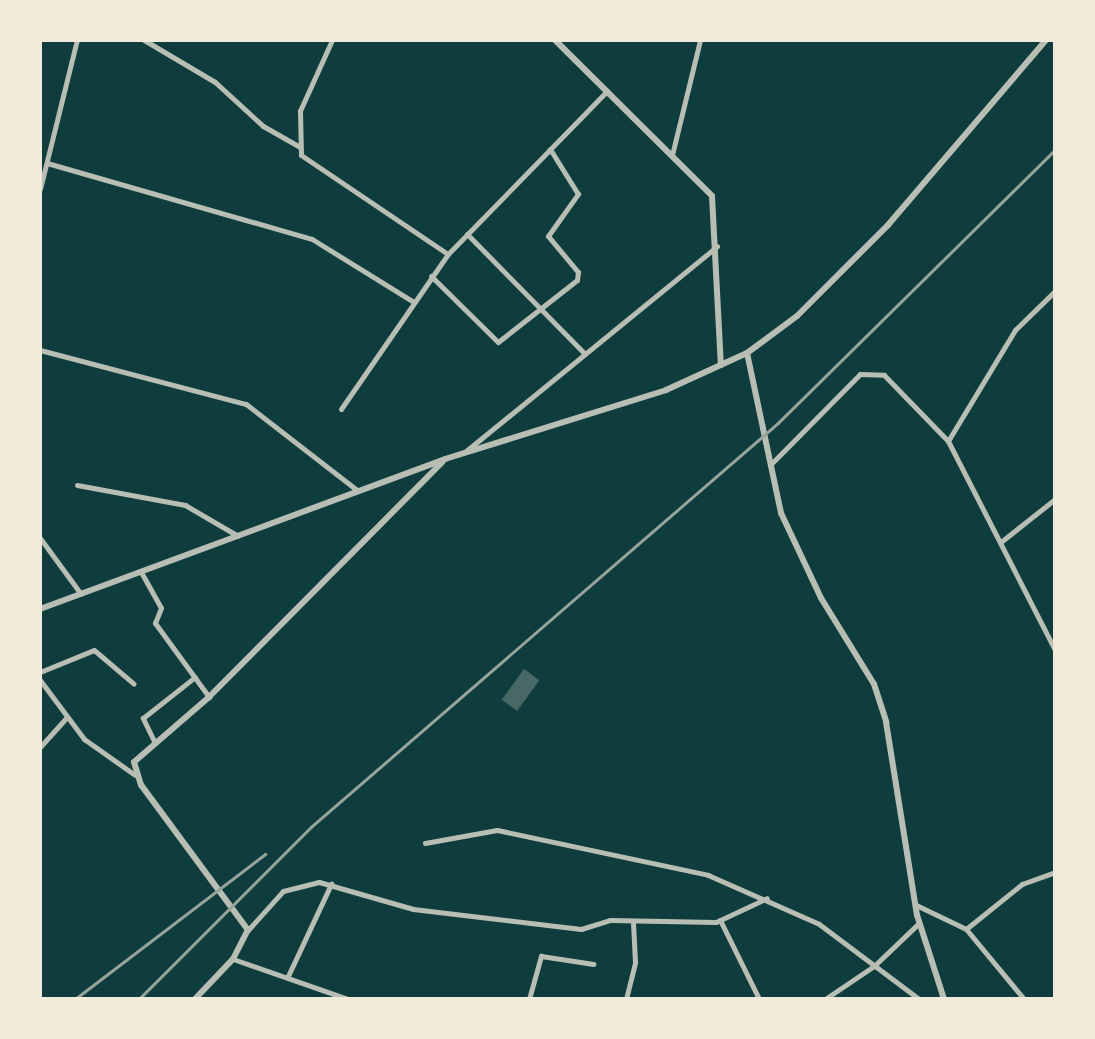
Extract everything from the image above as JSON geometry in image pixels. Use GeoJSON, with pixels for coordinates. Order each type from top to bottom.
{"type":"FeatureCollection","features":[{"type":"Feature","properties":{"kind":"street"},"geometry":{"type":"LineString","coordinates":[[40,189],[77,40]]}},
{"type":"Feature","properties":{"kind":"street"},"geometry":{"type":"LineString","coordinates":[[144,40],[215,82],[257,122],[300,147]]}},
{"type":"Feature","properties":{"kind":"street"},"geometry":{"type":"LineString","coordinates":[[332,40],[300,111],[300,147],[308,164],[448,254]]}},
{"type":"Feature","properties":{"kind":"street"},"geometry":{"type":"LineString","coordinates":[[555,40],[712,196],[718,246],[722,364]]}},
{"type":"Feature","properties":{"kind":"street"},"geometry":{"type":"LineString","coordinates":[[40,609],[444,459],[666,390],[747,353],[797,316],[888,224],[1046,40]]}},
{"type":"Feature","properties":{"kind":"street"},"geometry":{"type":"LineString","coordinates":[[672,154],[697,42]]}},
{"type":"Feature","properties":{"kind":"street"},"geometry":{"type":"LineString","coordinates":[[340,408],[448,254],[607,90]]}},
{"type":"Feature","properties":{"kind":"street"},"geometry":{"type":"LineString","coordinates":[[431,276],[498,342],[578,276],[548,236],[578,187],[550,149]]}},
{"type":"Feature","properties":{"kind":"street"},"geometry":{"type":"LineString","coordinates":[[47,163],[312,239],[412,302]]}},
{"type":"Feature","properties":{"kind":"street"},"geometry":{"type":"LineString","coordinates":[[467,234],[585,354]]}},
{"type":"Feature","properties":{"kind":"street"},"geometry":{"type":"LineString","coordinates":[[464,453],[718,246]]}},
{"type":"Feature","properties":{"kind":"street"},"geometry":{"type":"LineString","coordinates":[[948,441],[1015,330],[1055,291]]}},
{"type":"Feature","properties":{"kind":"street"},"geometry":{"type":"LineString","coordinates":[[40,350],[246,404],[358,491]]}},
{"type":"Feature","properties":{"kind":"street"},"geometry":{"type":"LineString","coordinates":[[747,353],[768,468],[781,513],[821,598],[874,684],[916,905],[944,999]]}},
{"type":"Feature","properties":{"kind":"street"},"geometry":{"type":"LineString","coordinates":[[768,468],[870,371],[884,376],[948,441],[1055,650]]}},
{"type":"Feature","properties":{"kind":"street"},"geometry":{"type":"LineString","coordinates":[[135,775],[134,762],[209,697],[444,459]]}},
{"type":"Feature","properties":{"kind":"street"},"geometry":{"type":"LineString","coordinates":[[77,486],[185,505],[238,536]]}},
{"type":"Feature","properties":{"kind":"street"},"geometry":{"type":"LineString","coordinates":[[1002,542],[1055,499]]}},
{"type":"Feature","properties":{"kind":"street"},"geometry":{"type":"LineString","coordinates":[[40,538],[81,594]]}},
{"type":"Feature","properties":{"kind":"street"},"geometry":{"type":"LineString","coordinates":[[140,572],[161,608],[155,623],[209,697]]}},
{"type":"Feature","properties":{"kind":"street"},"geometry":{"type":"LineString","coordinates":[[40,672],[94,650],[134,684]]}},
{"type":"Feature","properties":{"kind":"street"},"geometry":{"type":"LineString","coordinates":[[155,743],[143,718],[195,677]]}},
{"type":"Feature","properties":{"kind":"street"},"geometry":{"type":"LineString","coordinates":[[40,680],[66,718],[96,750],[135,775],[248,930]]}},
{"type":"Feature","properties":{"kind":"street"},"geometry":{"type":"LineString","coordinates":[[41,745],[66,718]]}},
{"type":"Feature","properties":{"kind":"street"},"geometry":{"type":"LineString","coordinates":[[425,844],[497,830],[688,870],[767,898],[819,924],[919,999]]}},
{"type":"Feature","properties":{"kind":"street"},"geometry":{"type":"LineString","coordinates":[[966,929],[1022,884],[1055,872]]}},
{"type":"Feature","properties":{"kind":"street"},"geometry":{"type":"LineString","coordinates":[[288,978],[332,884]]}},
{"type":"Feature","properties":{"kind":"street"},"geometry":{"type":"LineString","coordinates":[[195,999],[233,958],[248,930],[283,891],[332,884],[413,909],[581,929],[632,922],[720,920],[767,898]]}},
{"type":"Feature","properties":{"kind":"street"},"geometry":{"type":"LineString","coordinates":[[916,905],[966,929],[1024,999]]}},
{"type":"Feature","properties":{"kind":"street"},"geometry":{"type":"LineString","coordinates":[[720,920],[758,999]]}},
{"type":"Feature","properties":{"kind":"street"},"geometry":{"type":"LineString","coordinates":[[626,999],[635,962],[632,922]]}},
{"type":"Feature","properties":{"kind":"street"},"geometry":{"type":"LineString","coordinates":[[825,999],[874,966],[920,922]]}},
{"type":"Feature","properties":{"kind":"street"},"geometry":{"type":"LineString","coordinates":[[529,999],[541,956],[593,964]]}},
{"type":"Feature","properties":{"kind":"street"},"geometry":{"type":"LineString","coordinates":[[233,958],[348,999]]}},
{"type":"Feature","properties":{"kind":"building"},"geometry":{"type":"Polygon","coordinates":[[[524,669],[539,680],[517,711],[502,700],[524,669]]]}},
{"type":"Feature","properties":{"kind":"railway"},"geometry":{"type":"LineString","coordinates":[[139,999],[311,827],[778,423],[1055,150]]}},
{"type":"Feature","properties":{"kind":"railway"},"geometry":{"type":"LineString","coordinates":[[75,999],[265,854]]}}]}
